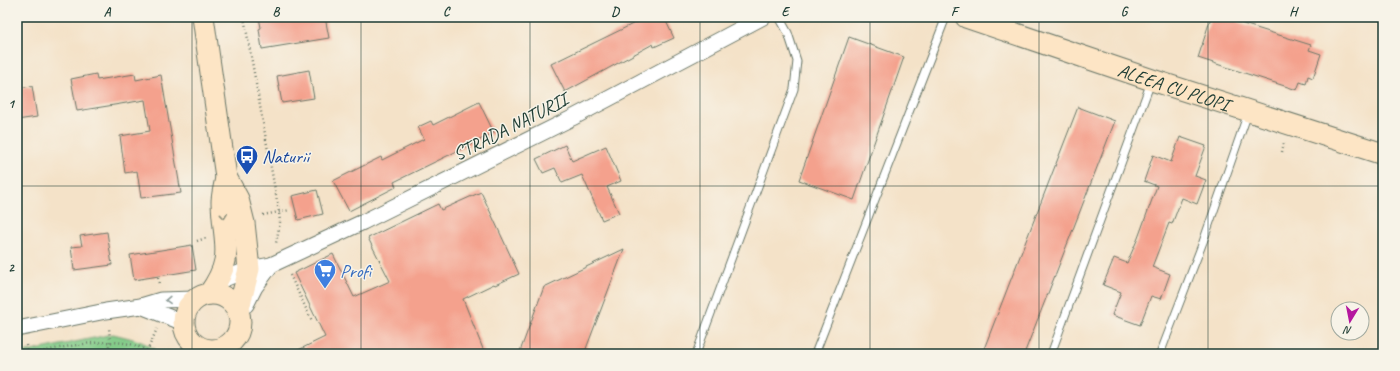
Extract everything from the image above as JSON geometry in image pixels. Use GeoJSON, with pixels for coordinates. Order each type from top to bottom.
{"type":"FeatureCollection","features":[{"type":"Feature","properties":{"kind":"main road"},"geometry":{"type":"LineString","coordinates":[[203,17],[226,178],[222,201],[227,249],[224,266],[207,292],[187,310],[184,323],[191,340],[198,350],[222,350],[235,336],[249,269],[244,223],[238,199],[226,178]]}},
{"type":"Feature","properties":{"kind":"main road","name":"ALEEA CU PLOPI"},"geometry":{"type":"LineString","coordinates":[[966,17],[1152,80],[1383,154]]}},
{"type":"Feature","properties":{"kind":"main road"},"geometry":{"type":"LineString","coordinates":[[207,292],[226,298],[233,304],[239,317]]}},
{"type":"Feature","properties":{"kind":"street","name":"STRADA NATURII"},"geometry":{"type":"LineString","coordinates":[[207,292],[249,269],[271,265],[363,222],[572,118],[763,17]]}},
{"type":"Feature","properties":{"kind":"street","name":"STRADA NATURII"},"geometry":{"type":"LineString","coordinates":[[239,317],[255,287],[271,265]]}},
{"type":"Feature","properties":{"kind":"street"},"geometry":{"type":"LineString","coordinates":[[17,329],[106,311],[142,306],[161,300],[207,292]]}},
{"type":"Feature","properties":{"kind":"street"},"geometry":{"type":"LineString","coordinates":[[142,306],[184,323]]}},
{"type":"Feature","properties":{"kind":"lane"},"geometry":{"type":"LineString","coordinates":[[696,354],[794,89],[796,61],[788,33],[780,17]]}},
{"type":"Feature","properties":{"kind":"lane"},"geometry":{"type":"LineString","coordinates":[[815,354],[946,17]]}},
{"type":"Feature","properties":{"kind":"lane"},"geometry":{"type":"LineString","coordinates":[[1051,354],[1152,80]]}},
{"type":"Feature","properties":{"kind":"lane"},"geometry":{"type":"LineString","coordinates":[[1160,354],[1203,242],[1249,111]]}},
{"type":"Feature","properties":{"kind":"path"},"geometry":{"type":"LineString","coordinates":[[244,17],[279,212],[280,222],[271,265]]}},
{"type":"Feature","properties":{"kind":"path"},"geometry":{"type":"LineString","coordinates":[[258,216],[290,210]]}},
{"type":"Feature","properties":{"kind":"path"},"geometry":{"type":"LineString","coordinates":[[287,270],[312,321]]}},
{"type":"Feature","properties":{"kind":"path"},"geometry":{"type":"LineString","coordinates":[[106,311],[110,341],[107,354]]}},
{"type":"Feature","properties":{"kind":"path"},"geometry":{"type":"LineString","coordinates":[[147,351],[159,324]]}},
{"type":"Feature","properties":{"kind":"path"},"geometry":{"type":"LineString","coordinates":[[28,354],[110,341],[129,343],[147,351],[150,354]]}},
{"type":"Feature","properties":{"kind":"green space"},"geometry":{"type":"Polygon","coordinates":[[[113,334],[144,343],[159,354],[17,354],[113,334]]]}},
{"type":"Feature","properties":{"kind":"building"},"geometry":{"type":"Polygon","coordinates":[[[259,17],[325,17],[329,38],[262,49],[259,17]]]}},
{"type":"Feature","properties":{"kind":"building"},"geometry":{"type":"Polygon","coordinates":[[[647,17],[664,17],[674,38],[654,47],[653,44],[565,92],[551,64],[647,17]]]}},
{"type":"Feature","properties":{"kind":"building"},"geometry":{"type":"Polygon","coordinates":[[[1211,17],[1239,17],[1237,22],[1311,45],[1309,50],[1321,54],[1313,78],[1308,76],[1306,84],[1300,82],[1297,90],[1198,58],[1211,17]]]}},
{"type":"Feature","properties":{"kind":"building"},"geometry":{"type":"Polygon","coordinates":[[[849,37],[904,57],[854,200],[799,180],[849,37]]]}},
{"type":"Feature","properties":{"kind":"building"},"geometry":{"type":"Polygon","coordinates":[[[309,70],[314,98],[282,103],[277,76],[309,70]]]}},
{"type":"Feature","properties":{"kind":"building"},"geometry":{"type":"Polygon","coordinates":[[[96,74],[97,80],[135,74],[136,80],[161,75],[181,193],[141,198],[137,171],[125,173],[120,136],[150,131],[145,100],[77,111],[71,79],[96,74]]]}},
{"type":"Feature","properties":{"kind":"building"},"geometry":{"type":"Polygon","coordinates":[[[32,86],[37,117],[17,120],[17,88],[32,86]]]}},
{"type":"Feature","properties":{"kind":"building"},"geometry":{"type":"Polygon","coordinates":[[[479,102],[494,133],[394,182],[396,187],[349,211],[333,181],[381,157],[382,160],[424,139],[418,127],[431,121],[433,125],[479,102]]]}},
{"type":"Feature","properties":{"kind":"building"},"geometry":{"type":"Polygon","coordinates":[[[1078,107],[1115,121],[1056,273],[1024,354],[982,354],[1078,107]]]}},
{"type":"Feature","properties":{"kind":"building"},"geometry":{"type":"Polygon","coordinates":[[[1180,137],[1206,146],[1195,176],[1206,180],[1197,204],[1182,198],[1172,224],[1169,223],[1152,267],[1170,274],[1161,299],[1151,296],[1140,325],[1112,315],[1121,292],[1103,285],[1114,258],[1127,263],[1138,238],[1157,186],[1144,181],[1153,155],[1171,162],[1180,137]]]}},
{"type":"Feature","properties":{"kind":"building"},"geometry":{"type":"Polygon","coordinates":[[[565,145],[572,161],[606,146],[621,181],[607,187],[619,213],[602,220],[582,175],[562,183],[555,168],[543,173],[536,159],[565,145]]]}},
{"type":"Feature","properties":{"kind":"building"},"geometry":{"type":"Polygon","coordinates":[[[317,190],[323,214],[298,220],[292,196],[317,190]]]}},
{"type":"Feature","properties":{"kind":"building"},"geometry":{"type":"Polygon","coordinates":[[[481,192],[519,274],[463,299],[485,354],[290,354],[325,337],[294,273],[333,254],[354,297],[390,281],[368,238],[438,204],[441,210],[481,192]]]}},
{"type":"Feature","properties":{"kind":"building"},"geometry":{"type":"Polygon","coordinates":[[[107,232],[112,265],[74,270],[71,247],[82,246],[80,236],[107,232]]]}},
{"type":"Feature","properties":{"kind":"building"},"geometry":{"type":"Polygon","coordinates":[[[192,245],[196,270],[134,280],[130,255],[192,245]]]}},
{"type":"Feature","properties":{"kind":"building"},"geometry":{"type":"Polygon","coordinates":[[[624,249],[584,354],[519,354],[544,287],[624,249]]]}},
{"type":"Feature","properties":{"kind":"place","name":"Naturii"},"geometry":{"type":"Point","coordinates":[247,176]}},
{"type":"Feature","properties":{"kind":"place","name":"Profi"},"geometry":{"type":"Point","coordinates":[325,290]}}]}
